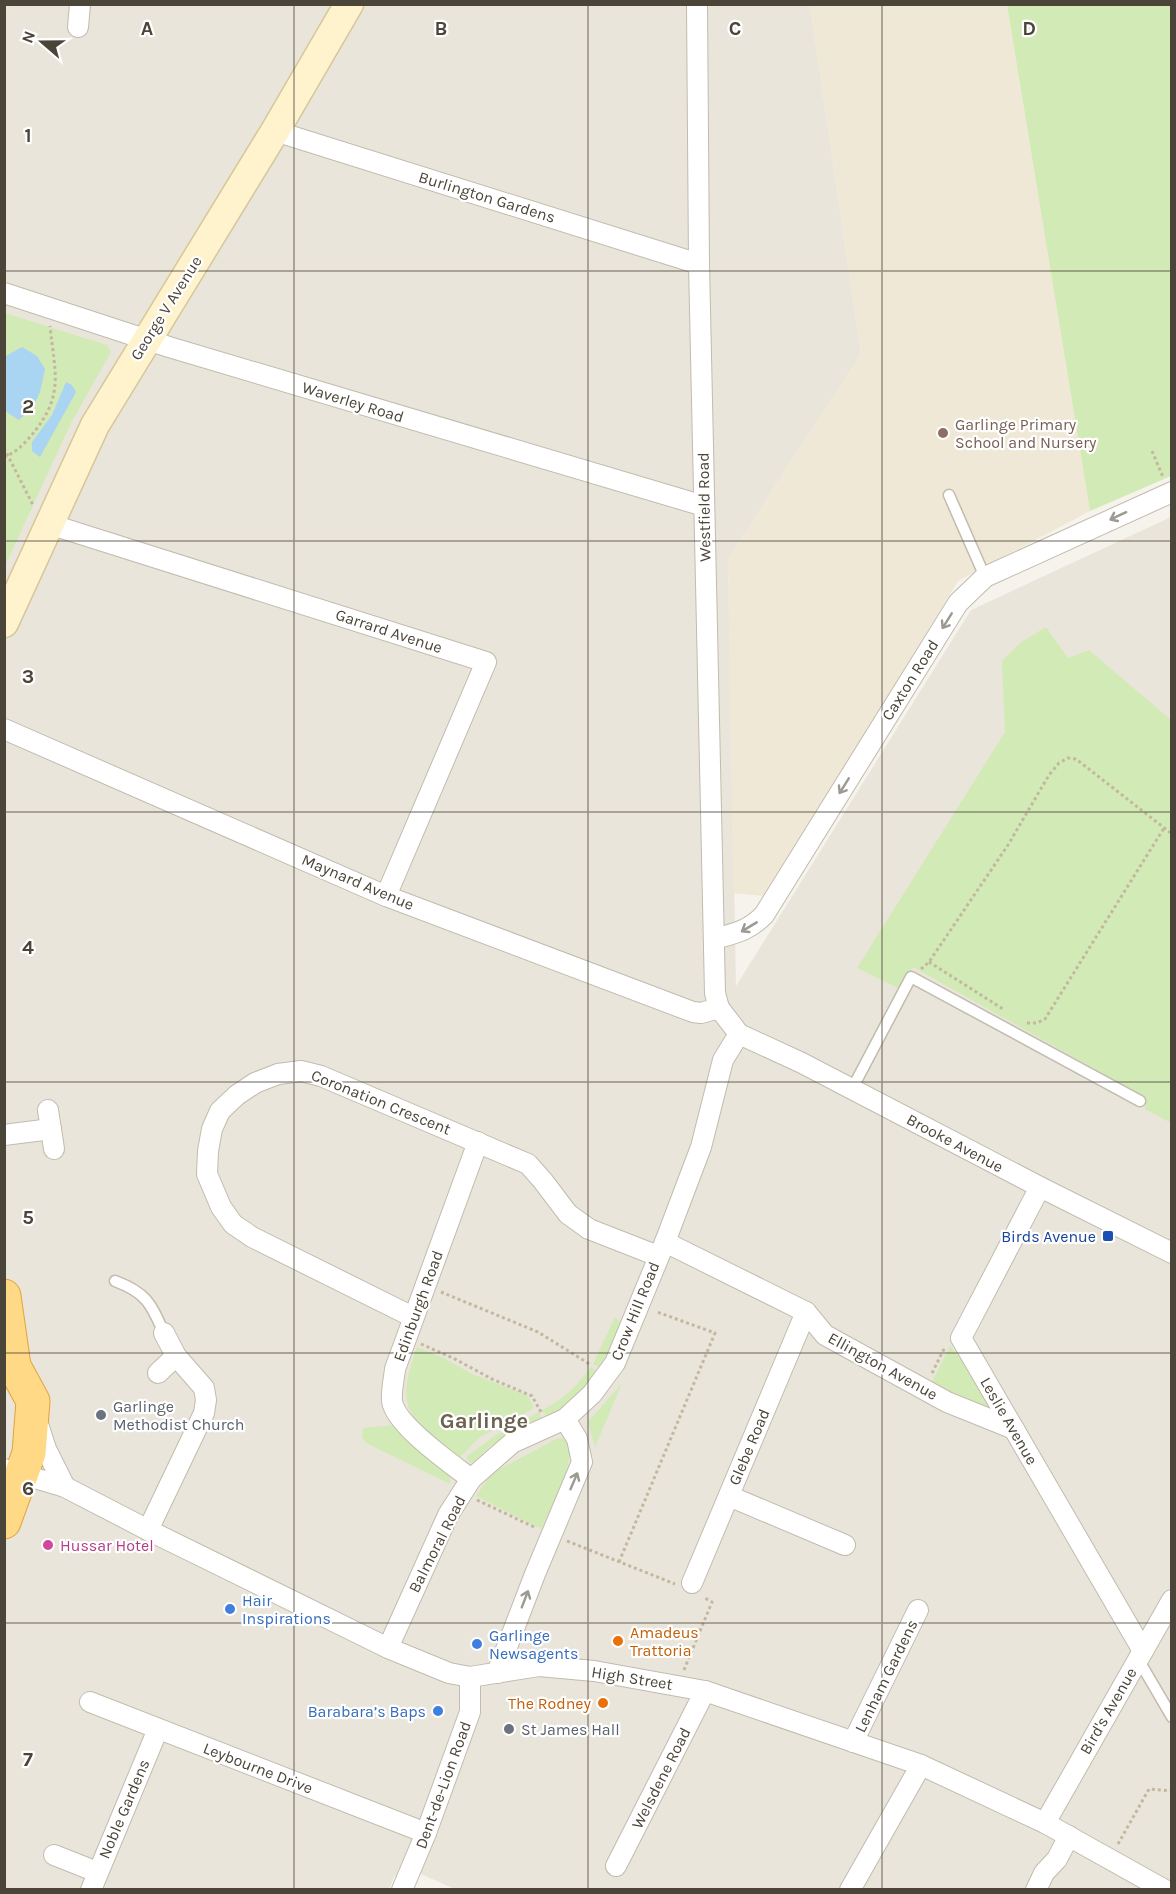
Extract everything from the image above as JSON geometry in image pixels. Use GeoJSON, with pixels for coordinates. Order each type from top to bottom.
{"type":"FeatureCollection","features":[{"type":"Feature","properties":{"kind":"highway"},"geometry":{"type":"LineString","coordinates":[[4,1296],[14,1380],[28,1453],[13,1472],[4,1522]]}},
{"type":"Feature","properties":{"kind":"main road","name":"George V Avenue"},"geometry":{"type":"LineString","coordinates":[[4,623],[95,425],[275,131],[349,4]]}},
{"type":"Feature","properties":{"kind":"street"},"geometry":{"type":"LineString","coordinates":[[78,27],[80,4]]}},
{"type":"Feature","properties":{"kind":"street","name":"Westfield Road"},"geometry":{"type":"LineString","coordinates":[[697,4],[704,506],[715,993],[718,1008]]}},
{"type":"Feature","properties":{"kind":"street","name":"Burlington Gardens"},"geometry":{"type":"LineString","coordinates":[[275,131],[699,264]]}},
{"type":"Feature","properties":{"kind":"street","name":"Waverley Road"},"geometry":{"type":"LineString","coordinates":[[4,293],[147,339],[704,506]]}},
{"type":"Feature","properties":{"kind":"street","name":"Caxton Road"},"geometry":{"type":"LineString","coordinates":[[714,939],[753,927],[764,915],[957,603],[985,577],[1171,492]]}},
{"type":"Feature","properties":{"kind":"street","name":"Garrard Avenue"},"geometry":{"type":"LineString","coordinates":[[49,524],[486,662],[386,896]]}},
{"type":"Feature","properties":{"kind":"street","name":"Maynard Avenue"},"geometry":{"type":"LineString","coordinates":[[4,729],[386,896],[693,1012],[701,1013],[718,1008]]}},
{"type":"Feature","properties":{"kind":"street"},"geometry":{"type":"LineString","coordinates":[[718,1008],[739,1034]]}},
{"type":"Feature","properties":{"kind":"street","name":"Brooke Avenue"},"geometry":{"type":"LineString","coordinates":[[739,1034],[852,1089],[1172,1253]]}},
{"type":"Feature","properties":{"kind":"street","name":"Crow Hill Road"},"geometry":{"type":"LineString","coordinates":[[557,1423],[592,1394],[615,1363],[701,1147],[723,1060],[739,1034]]}},
{"type":"Feature","properties":{"kind":"street","name":"Coronation Crescent"},"geometry":{"type":"LineString","coordinates":[[413,1317],[252,1237],[233,1224],[221,1207],[207,1174],[212,1129],[220,1111],[237,1095],[255,1083],[278,1074],[301,1071],[321,1076],[528,1164],[568,1214],[589,1229],[662,1249]]}},
{"type":"Feature","properties":{"kind":"street"},"geometry":{"type":"LineString","coordinates":[[4,1135],[50,1119],[54,1149]]}},
{"type":"Feature","properties":{"kind":"street","name":"Edinburgh Road"},"geometry":{"type":"LineString","coordinates":[[466,1486],[403,1420],[392,1403],[395,1369],[478,1142]]}},
{"type":"Feature","properties":{"kind":"street"},"geometry":{"type":"LineString","coordinates":[[961,1338],[1040,1187]]}},
{"type":"Feature","properties":{"kind":"street","name":"Ellington Avenue"},"geometry":{"type":"LineString","coordinates":[[662,1249],[806,1312],[825,1335],[947,1402],[1014,1429]]}},
{"type":"Feature","properties":{"kind":"street","name":"Glebe Road"},"geometry":{"type":"LineString","coordinates":[[689,1587],[806,1312]]}},
{"type":"Feature","properties":{"kind":"street"},"geometry":{"type":"LineString","coordinates":[[148,1530],[204,1413],[206,1400],[204,1388],[176,1356],[164,1333]]}},
{"type":"Feature","properties":{"kind":"street","name":"Leslie Avenue"},"geometry":{"type":"LineString","coordinates":[[961,1338],[1140,1655]]}},
{"type":"Feature","properties":{"kind":"street"},"geometry":{"type":"LineString","coordinates":[[158,1373],[176,1356]]}},
{"type":"Feature","properties":{"kind":"street"},"geometry":{"type":"LineString","coordinates":[[14,1380],[65,1487]]}},
{"type":"Feature","properties":{"kind":"street"},"geometry":{"type":"LineString","coordinates":[[496,1673],[582,1462],[577,1439],[557,1423]]}},
{"type":"Feature","properties":{"kind":"street","name":"Balmoral Road"},"geometry":{"type":"LineString","coordinates":[[388,1648],[448,1515],[466,1486],[512,1443],[557,1423]]}},
{"type":"Feature","properties":{"kind":"street","name":"High Street"},"geometry":{"type":"LineString","coordinates":[[13,1472],[65,1487],[388,1648],[449,1672],[470,1677],[539,1666],[594,1671],[705,1691],[921,1765],[1045,1822],[1165,1890]]}},
{"type":"Feature","properties":{"kind":"street"},"geometry":{"type":"LineString","coordinates":[[729,1496],[844,1545]]}},
{"type":"Feature","properties":{"kind":"street","name":"Bird's Avenue"},"geometry":{"type":"LineString","coordinates":[[1045,1822],[1172,1600]]}},
{"type":"Feature","properties":{"kind":"street","name":"Lenham Gardens"},"geometry":{"type":"LineString","coordinates":[[853,1742],[918,1610]]}},
{"type":"Feature","properties":{"kind":"street","name":"Dent-de-Lion Road"},"geometry":{"type":"LineString","coordinates":[[402,1890],[426,1833],[470,1712],[470,1677]]}},
{"type":"Feature","properties":{"kind":"street","name":"Welsdene Road"},"geometry":{"type":"LineString","coordinates":[[616,1866],[705,1691]]}},
{"type":"Feature","properties":{"kind":"street","name":"Leybourne Drive"},"geometry":{"type":"LineString","coordinates":[[90,1702],[426,1833]]}},
{"type":"Feature","properties":{"kind":"street","name":"Noble Gardens"},"geometry":{"type":"LineString","coordinates":[[94,1881],[158,1729]]}},
{"type":"Feature","properties":{"kind":"street"},"geometry":{"type":"LineString","coordinates":[[850,1890],[921,1765]]}},
{"type":"Feature","properties":{"kind":"street"},"geometry":{"type":"LineString","coordinates":[[1036,1890],[1044,1873],[1057,1859],[1069,1836]]}},
{"type":"Feature","properties":{"kind":"street"},"geometry":{"type":"LineString","coordinates":[[54,1855],[94,1881]]}},
{"type":"Feature","properties":{"kind":"lane"},"geometry":{"type":"LineString","coordinates":[[949,495],[985,577]]}},
{"type":"Feature","properties":{"kind":"lane"},"geometry":{"type":"LineString","coordinates":[[852,1089],[911,977],[1140,1101]]}},
{"type":"Feature","properties":{"kind":"lane"},"geometry":{"type":"LineString","coordinates":[[115,1281],[142,1294],[150,1303],[164,1333]]}},
{"type":"Feature","properties":{"kind":"lane"},"geometry":{"type":"LineString","coordinates":[[1140,1655],[1172,1717]]}},
{"type":"Feature","properties":{"kind":"path"},"geometry":{"type":"LineString","coordinates":[[7,456],[16,451],[43,421],[53,401],[57,380],[48,307]]}},
{"type":"Feature","properties":{"kind":"path"},"geometry":{"type":"LineString","coordinates":[[4,448],[34,509],[41,513],[49,524]]}},
{"type":"Feature","properties":{"kind":"path"},"geometry":{"type":"LineString","coordinates":[[1152,451],[1171,492]]}},
{"type":"Feature","properties":{"kind":"path"},"geometry":{"type":"LineString","coordinates":[[911,977],[929,962],[1008,845],[1049,775],[1059,763],[1068,758],[1076,759],[1172,834]]}},
{"type":"Feature","properties":{"kind":"path"},"geometry":{"type":"LineString","coordinates":[[1023,1021],[1029,1024],[1045,1019],[1164,828]]}},
{"type":"Feature","properties":{"kind":"path"},"geometry":{"type":"LineString","coordinates":[[929,962],[1007,1012]]}},
{"type":"Feature","properties":{"kind":"path"},"geometry":{"type":"LineString","coordinates":[[425,1286],[538,1332],[606,1375]]}},
{"type":"Feature","properties":{"kind":"path"},"geometry":{"type":"LineString","coordinates":[[619,1562],[715,1333],[638,1305]]}},
{"type":"Feature","properties":{"kind":"path"},"geometry":{"type":"LineString","coordinates":[[406,1337],[532,1396],[557,1423]]}},
{"type":"Feature","properties":{"kind":"path"},"geometry":{"type":"LineString","coordinates":[[924,1389],[948,1341],[961,1338]]}},
{"type":"Feature","properties":{"kind":"path"},"geometry":{"type":"LineString","coordinates":[[466,1486],[551,1535],[689,1587],[712,1602],[688,1658],[680,1686]]}},
{"type":"Feature","properties":{"kind":"path"},"geometry":{"type":"LineString","coordinates":[[1110,1858],[1149,1789],[1172,1791]]}},
{"type":"Feature","properties":{"kind":"shaded area"},"geometry":{"type":"Polygon","coordinates":[[[5,5],[810,5],[861,354],[728,559],[736,986],[971,610],[1171,517],[1171,1889],[457,1890],[421,1874],[394,1877],[389,1890],[5,1890],[5,5]]]}},
{"type":"Feature","properties":{"kind":"shaded area","name":"Garlinge Primary School and Nursery"},"geometry":{"type":"Polygon","coordinates":[[[810,5],[1007,5],[1090,511],[958,581],[765,896],[733,893],[728,559],[861,354],[810,5]]]}},
{"type":"Feature","properties":{"kind":"green space"},"geometry":{"type":"Polygon","coordinates":[[[1007,5],[1171,5],[1171,476],[1090,511],[1007,5]]]}},
{"type":"Feature","properties":{"kind":"green space"},"geometry":{"type":"Polygon","coordinates":[[[5,313],[107,345],[111,352],[71,423],[5,566],[5,313]]]}},
{"type":"Feature","properties":{"kind":"green space"},"geometry":{"type":"Polygon","coordinates":[[[1046,627],[1068,658],[1089,650],[1171,720],[1171,1123],[1145,1109],[1145,1097],[913,967],[900,989],[857,968],[1005,732],[1002,661],[1020,643],[1046,627]]]}},
{"type":"Feature","properties":{"kind":"green space"},"geometry":{"type":"Polygon","coordinates":[[[615,1317],[621,1323],[600,1368],[593,1364],[615,1317]]]}},
{"type":"Feature","properties":{"kind":"green space"},"geometry":{"type":"Polygon","coordinates":[[[950,1346],[977,1380],[992,1410],[931,1384],[950,1346]]]}},
{"type":"Feature","properties":{"kind":"green space"},"geometry":{"type":"Polygon","coordinates":[[[417,1347],[444,1358],[472,1374],[527,1395],[534,1408],[479,1438],[459,1458],[428,1432],[411,1412],[407,1400],[407,1386],[417,1347]]]}},
{"type":"Feature","properties":{"kind":"green space"},"geometry":{"type":"Polygon","coordinates":[[[591,1367],[598,1372],[587,1385],[568,1403],[547,1417],[542,1410],[569,1392],[591,1367]]]}},
{"type":"Feature","properties":{"kind":"green space"},"geometry":{"type":"Polygon","coordinates":[[[622,1383],[595,1447],[588,1422],[622,1383]]]}},
{"type":"Feature","properties":{"kind":"green space"},"geometry":{"type":"Polygon","coordinates":[[[539,1412],[543,1420],[489,1447],[474,1462],[470,1463],[466,1457],[496,1435],[539,1412]]]}},
{"type":"Feature","properties":{"kind":"green space"},"geometry":{"type":"Polygon","coordinates":[[[393,1425],[412,1445],[446,1472],[450,1477],[450,1484],[366,1443],[362,1437],[363,1428],[393,1425]]]}},
{"type":"Feature","properties":{"kind":"green space"},"geometry":{"type":"Polygon","coordinates":[[[562,1438],[568,1444],[570,1454],[568,1467],[541,1529],[476,1496],[489,1477],[498,1470],[562,1438]]]}},
{"type":"Feature","properties":{"kind":"water"},"geometry":{"type":"Polygon","coordinates":[[[22,347],[37,356],[45,369],[40,392],[33,407],[19,420],[5,411],[4,357],[22,347]]]}},
{"type":"Feature","properties":{"kind":"water"},"geometry":{"type":"Polygon","coordinates":[[[66,382],[72,385],[76,392],[40,457],[32,451],[32,442],[52,415],[66,382]]]}},
{"type":"Feature","properties":{"kind":"place","name":"Garlinge Primary School and Nursery"},"geometry":{"type":"Point","coordinates":[943,433]}},
{"type":"Feature","properties":{"kind":"place","name":"Birds Avenue"},"geometry":{"type":"Point","coordinates":[1108,1236]}},
{"type":"Feature","properties":{"kind":"place","name":"Garlinge Methodist Church"},"geometry":{"type":"Point","coordinates":[101,1415]}},
{"type":"Feature","properties":{"kind":"place","name":"Hussar Hotel"},"geometry":{"type":"Point","coordinates":[48,1545]}},
{"type":"Feature","properties":{"kind":"place","name":"Hair Inspirations"},"geometry":{"type":"Point","coordinates":[230,1609]}},
{"type":"Feature","properties":{"kind":"place","name":"Amadeus Trattoria"},"geometry":{"type":"Point","coordinates":[618,1641]}},
{"type":"Feature","properties":{"kind":"place","name":"Garlinge Newsagents"},"geometry":{"type":"Point","coordinates":[477,1644]}},
{"type":"Feature","properties":{"kind":"place","name":"The Rodney"},"geometry":{"type":"Point","coordinates":[603,1703]}},
{"type":"Feature","properties":{"kind":"place","name":"Barabara’s Baps"},"geometry":{"type":"Point","coordinates":[438,1711]}},
{"type":"Feature","properties":{"kind":"place","name":"St James Hall"},"geometry":{"type":"Point","coordinates":[509,1729]}},
{"type":"Feature","properties":{"kind":"district","name":"Garlinge"},"geometry":{"type":"Point","coordinates":[484,1421]}}]}
